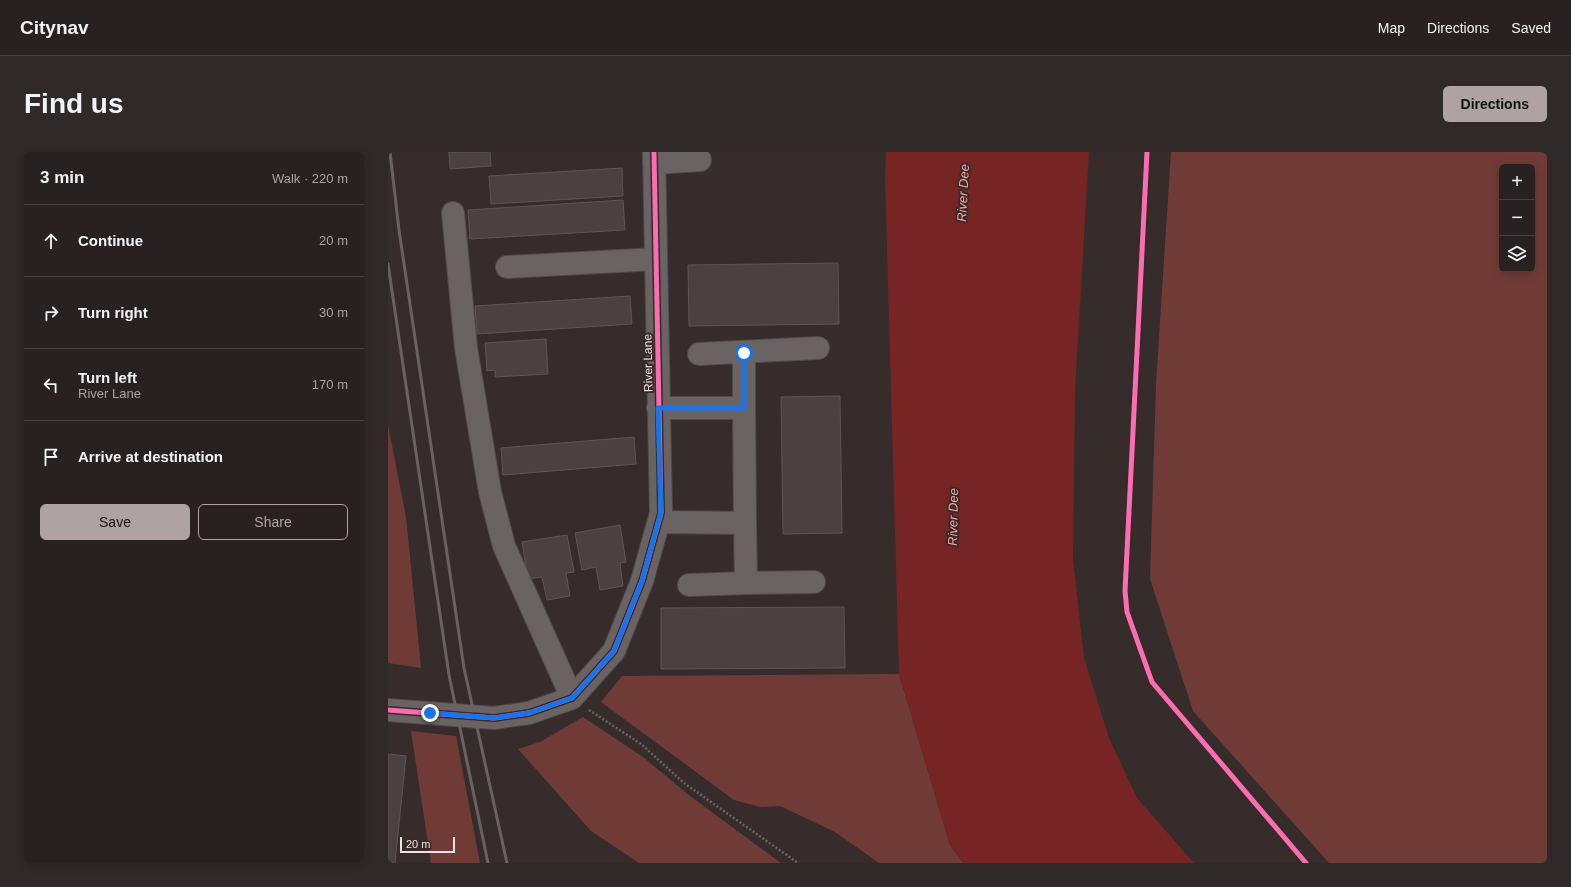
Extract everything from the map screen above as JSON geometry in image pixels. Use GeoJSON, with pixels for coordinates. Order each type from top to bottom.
{"type":"FeatureCollection","features":[{"type":"Feature","properties":{"kind":"street"},"geometry":{"type":"LineString","coordinates":[[654,158],[700,160]]}},
{"type":"Feature","properties":{"kind":"street","name":"River Lane"},"geometry":{"type":"LineString","coordinates":[[388,710],[494,718],[529,713],[572,698],[614,651],[642,581],[661,512],[654,158]]}},
{"type":"Feature","properties":{"kind":"street"},"geometry":{"type":"LineString","coordinates":[[453,213],[466,348],[490,492],[504,546],[572,698]]}},
{"type":"Feature","properties":{"kind":"street"},"geometry":{"type":"LineString","coordinates":[[507,267],[656,259]]}},
{"type":"Feature","properties":{"kind":"street"},"geometry":{"type":"LineString","coordinates":[[699,354],[744,353],[818,348]]}},
{"type":"Feature","properties":{"kind":"street"},"geometry":{"type":"LineString","coordinates":[[744,353],[746,583]]}},
{"type":"Feature","properties":{"kind":"street"},"geometry":{"type":"LineString","coordinates":[[658,408],[744,408]]}},
{"type":"Feature","properties":{"kind":"street"},"geometry":{"type":"LineString","coordinates":[[658,522],[745,523]]}},
{"type":"Feature","properties":{"kind":"street"},"geometry":{"type":"LineString","coordinates":[[689,585],[814,582]]}},
{"type":"Feature","properties":{"kind":"path"},"geometry":{"type":"LineString","coordinates":[[572,698],[641,744],[684,783],[798,863]]}},
{"type":"Feature","properties":{"kind":"shaded area"},"geometry":{"type":"Polygon","coordinates":[[[1171,152],[1547,152],[1547,863],[1329,863],[1193,711],[1150,579],[1156,384],[1171,152]]]}},
{"type":"Feature","properties":{"kind":"shaded area"},"geometry":{"type":"Polygon","coordinates":[[[388,425],[406,517],[421,668],[388,663],[388,425]]]}},
{"type":"Feature","properties":{"kind":"shaded area"},"geometry":{"type":"Polygon","coordinates":[[[899,674],[950,845],[963,863],[879,863],[835,832],[780,806],[760,807],[734,800],[601,702],[622,676],[899,674]]]}},
{"type":"Feature","properties":{"kind":"shaded area"},"geometry":{"type":"Polygon","coordinates":[[[583,717],[643,757],[690,796],[781,863],[639,863],[591,831],[518,749],[540,742],[583,717]]]}},
{"type":"Feature","properties":{"kind":"shaded area"},"geometry":{"type":"Polygon","coordinates":[[[411,731],[456,736],[480,863],[431,863],[411,731]]]}},
{"type":"Feature","properties":{"kind":"water","name":"River Dee"},"geometry":{"type":"Polygon","coordinates":[[[886,152],[1089,152],[1075,390],[1073,559],[1084,658],[1109,738],[1137,798],[1194,863],[963,863],[950,845],[899,674],[885,178],[886,152]]]}},
{"type":"Feature","properties":{"kind":"building"},"geometry":{"type":"Polygon","coordinates":[[[449,152],[490,152],[491,166],[450,169],[449,152]]]}},
{"type":"Feature","properties":{"kind":"building"},"geometry":{"type":"Polygon","coordinates":[[[622,168],[623,196],[491,204],[489,176],[622,168]]]}},
{"type":"Feature","properties":{"kind":"building"},"geometry":{"type":"Polygon","coordinates":[[[623,200],[625,230],[470,239],[468,210],[623,200]]]}},
{"type":"Feature","properties":{"kind":"building"},"geometry":{"type":"Polygon","coordinates":[[[838,263],[839,324],[689,326],[688,265],[838,263]]]}},
{"type":"Feature","properties":{"kind":"building"},"geometry":{"type":"Polygon","coordinates":[[[630,296],[632,324],[477,334],[475,306],[630,296]]]}},
{"type":"Feature","properties":{"kind":"building"},"geometry":{"type":"Polygon","coordinates":[[[546,339],[548,374],[495,377],[495,370],[487,371],[485,343],[546,339]]]}},
{"type":"Feature","properties":{"kind":"building"},"geometry":{"type":"Polygon","coordinates":[[[840,396],[842,533],[783,534],[781,397],[840,396]]]}},
{"type":"Feature","properties":{"kind":"building"},"geometry":{"type":"Polygon","coordinates":[[[634,437],[636,464],[503,475],[501,448],[634,437]]]}},
{"type":"Feature","properties":{"kind":"building"},"geometry":{"type":"Polygon","coordinates":[[[620,525],[626,562],[620,563],[623,586],[600,590],[596,567],[582,570],[575,533],[620,525]]]}},
{"type":"Feature","properties":{"kind":"building"},"geometry":{"type":"Polygon","coordinates":[[[567,535],[574,572],[566,573],[570,596],[547,600],[542,577],[528,579],[522,542],[567,535]]]}},
{"type":"Feature","properties":{"kind":"building"},"geometry":{"type":"Polygon","coordinates":[[[844,607],[845,668],[661,669],[661,608],[844,607]]]}},
{"type":"Feature","properties":{"kind":"building"},"geometry":{"type":"Polygon","coordinates":[[[388,754],[406,756],[395,863],[388,863],[388,754]]]}},
{"type":"Feature","properties":{"kind":"railway"},"geometry":{"type":"LineString","coordinates":[[390,152],[399,230],[464,668],[507,863]]}},
{"type":"Feature","properties":{"kind":"railway"},"geometry":{"type":"LineString","coordinates":[[388,264],[449,675],[488,863]]}},
{"type":"Feature","properties":{"kind":"cycle path"},"geometry":{"type":"LineString","coordinates":[[388,710],[494,718],[529,713],[572,698],[614,651],[642,581],[661,513],[654,152]]}},
{"type":"Feature","properties":{"kind":"cycle path"},"geometry":{"type":"LineString","coordinates":[[1147,152],[1125,591],[1127,612],[1152,682],[1306,863]]}},
{"type":"Feature","properties":{"kind":"route"},"geometry":{"type":"LineString","coordinates":[[430,713],[494,718],[529,713],[572,698],[614,651],[642,581],[661,512],[658,408],[744,408],[744,353]]}}]}
